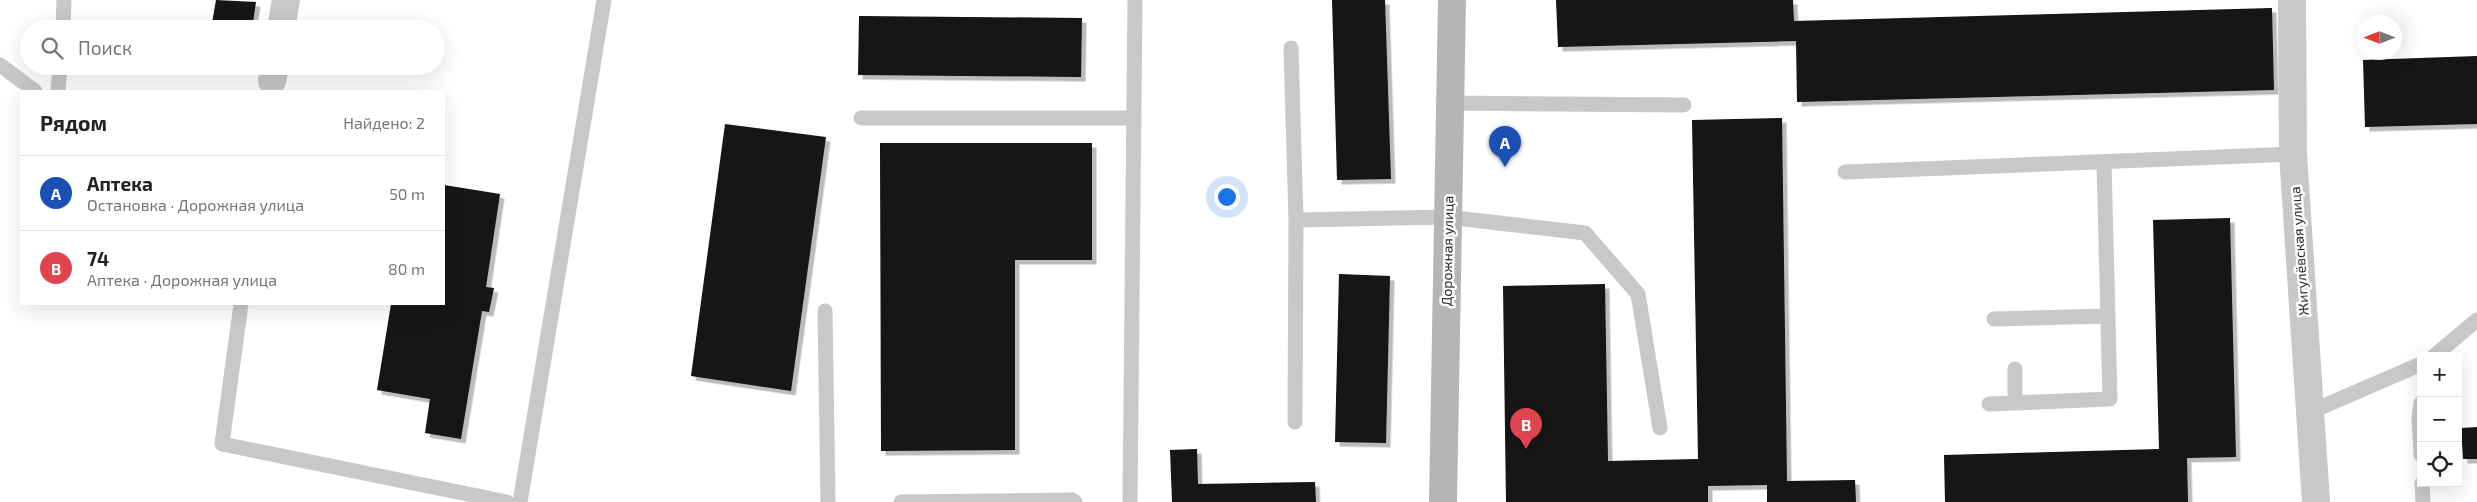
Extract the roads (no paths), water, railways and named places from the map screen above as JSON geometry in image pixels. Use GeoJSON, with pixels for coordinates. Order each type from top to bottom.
{"type":"FeatureCollection","features":[{"type":"Feature","properties":{"kind":"main road","name":"Дорожная улица"},"geometry":{"type":"LineString","coordinates":[[1443,502],[1452,0]]}},
{"type":"Feature","properties":{"kind":"street"},"geometry":{"type":"LineString","coordinates":[[283,20],[286,0]]}},
{"type":"Feature","properties":{"kind":"street","name":"Жигулёвская улица"},"geometry":{"type":"LineString","coordinates":[[2292,0],[2293,154],[2316,502]]}},
{"type":"Feature","properties":{"kind":"lane"},"geometry":{"type":"LineString","coordinates":[[63,20],[64,0]]}},
{"type":"Feature","properties":{"kind":"lane"},"geometry":{"type":"LineString","coordinates":[[520,502],[604,0]]}},
{"type":"Feature","properties":{"kind":"lane"},"geometry":{"type":"LineString","coordinates":[[1130,502],[1135,0]]}},
{"type":"Feature","properties":{"kind":"lane"},"geometry":{"type":"LineString","coordinates":[[1291,48],[1296,220],[1295,422]]}},
{"type":"Feature","properties":{"kind":"lane"},"geometry":{"type":"LineString","coordinates":[[0,65],[34,90]]}},
{"type":"Feature","properties":{"kind":"lane"},"geometry":{"type":"LineString","coordinates":[[58,90],[59,75]]}},
{"type":"Feature","properties":{"kind":"lane"},"geometry":{"type":"LineString","coordinates":[[1450,103],[1684,105]]}},
{"type":"Feature","properties":{"kind":"lane"},"geometry":{"type":"LineString","coordinates":[[861,118],[1134,118]]}},
{"type":"Feature","properties":{"kind":"lane"},"geometry":{"type":"LineString","coordinates":[[1846,172],[2293,154]]}},
{"type":"Feature","properties":{"kind":"lane"},"geometry":{"type":"LineString","coordinates":[[1989,404],[2110,399],[2104,162]]}},
{"type":"Feature","properties":{"kind":"lane"},"geometry":{"type":"LineString","coordinates":[[1296,220],[1447,217],[1585,234],[1638,294],[1660,428]]}},
{"type":"Feature","properties":{"kind":"lane"},"geometry":{"type":"LineString","coordinates":[[241,305],[222,444],[507,502]]}},
{"type":"Feature","properties":{"kind":"lane"},"geometry":{"type":"LineString","coordinates":[[825,311],[828,502]]}},
{"type":"Feature","properties":{"kind":"lane"},"geometry":{"type":"LineString","coordinates":[[1994,319],[2108,316]]}},
{"type":"Feature","properties":{"kind":"lane"},"geometry":{"type":"LineString","coordinates":[[2439,352],[2477,320]]}},
{"type":"Feature","properties":{"kind":"lane"},"geometry":{"type":"LineString","coordinates":[[2310,412],[2417,366]]}},
{"type":"Feature","properties":{"kind":"lane"},"geometry":{"type":"LineString","coordinates":[[2015,369],[2015,403]]}},
{"type":"Feature","properties":{"kind":"lane"},"geometry":{"type":"LineString","coordinates":[[2422,487],[2423,502]]}},
{"type":"Feature","properties":{"kind":"lane"},"geometry":{"type":"LineString","coordinates":[[901,502],[1072,500],[1075,502]]}},
{"type":"Feature","properties":{"kind":"place","name":"Аптека"},"geometry":{"type":"Point","coordinates":[1505,167]}},
{"type":"Feature","properties":{"kind":"place","name":"74"},"geometry":{"type":"Point","coordinates":[1526,449]}}]}
